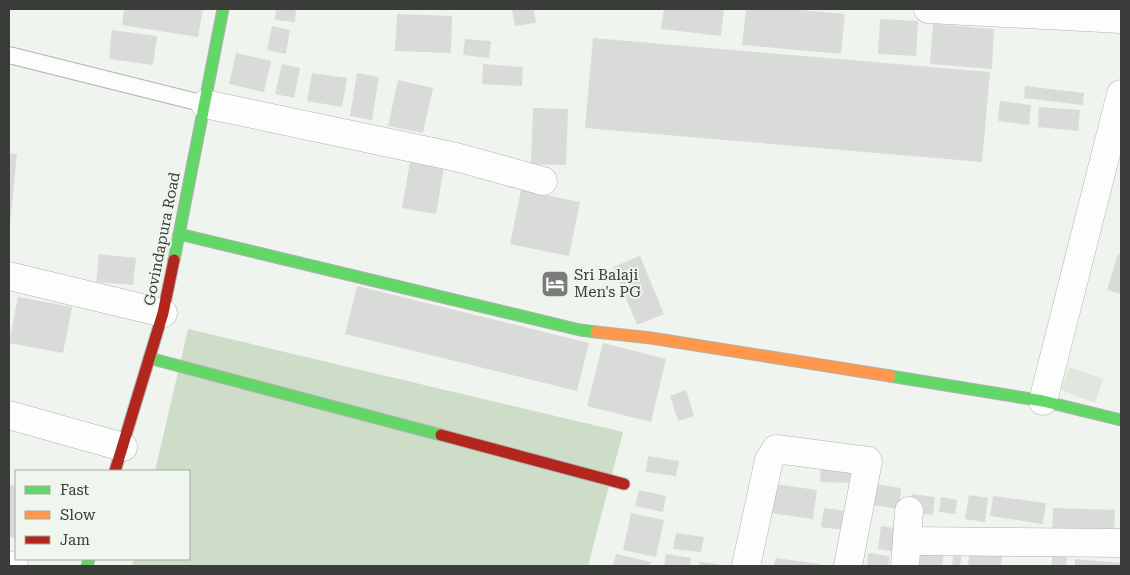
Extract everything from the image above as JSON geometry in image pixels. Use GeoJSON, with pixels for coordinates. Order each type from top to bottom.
{"type":"FeatureCollection","features":[{"type":"Feature","properties":{"kind":"street","name":"Govindapura Road"},"geometry":{"type":"LineString","coordinates":[[119,459],[163,313],[223,9]]}},
{"type":"Feature","properties":{"kind":"street"},"geometry":{"type":"LineString","coordinates":[[928,9],[1121,19]]}},
{"type":"Feature","properties":{"kind":"street"},"geometry":{"type":"LineString","coordinates":[[1043,401],[1121,94]]}},
{"type":"Feature","properties":{"kind":"street"},"geometry":{"type":"LineString","coordinates":[[204,104],[456,157],[543,181]]}},
{"type":"Feature","properties":{"kind":"street"},"geometry":{"type":"LineString","coordinates":[[179,234],[580,330],[651,338],[1043,401],[1121,420]]}},
{"type":"Feature","properties":{"kind":"street"},"geometry":{"type":"LineString","coordinates":[[9,276],[163,313]]}},
{"type":"Feature","properties":{"kind":"street"},"geometry":{"type":"LineString","coordinates":[[149,358],[624,484]]}},
{"type":"Feature","properties":{"kind":"street"},"geometry":{"type":"LineString","coordinates":[[9,415],[119,459]]}},
{"type":"Feature","properties":{"kind":"street"},"geometry":{"type":"LineString","coordinates":[[746,566],[768,460],[776,449],[868,461],[848,566]]}},
{"type":"Feature","properties":{"kind":"street"},"geometry":{"type":"LineString","coordinates":[[908,511],[906,553],[1121,543]]}},
{"type":"Feature","properties":{"kind":"street"},"geometry":{"type":"LineString","coordinates":[[9,565],[14,566]]}},
{"type":"Feature","properties":{"kind":"lane"},"geometry":{"type":"LineString","coordinates":[[9,55],[204,104]]}},
{"type":"Feature","properties":{"kind":"shaded area"},"geometry":{"type":"Polygon","coordinates":[[[1069,367],[1103,379],[1095,403],[1061,390],[1069,367]]]}},
{"type":"Feature","properties":{"kind":"green space"},"geometry":{"type":"Polygon","coordinates":[[[188,329],[623,432],[588,566],[132,566],[134,560],[190,560],[190,470],[155,470],[188,329]]]}},
{"type":"Feature","properties":{"kind":"building"},"geometry":{"type":"Polygon","coordinates":[[[124,9],[203,9],[198,37],[122,25],[124,9]]]}},
{"type":"Feature","properties":{"kind":"building"},"geometry":{"type":"Polygon","coordinates":[[[276,9],[296,9],[295,22],[275,20],[276,9]]]}},
{"type":"Feature","properties":{"kind":"building"},"geometry":{"type":"Polygon","coordinates":[[[512,9],[534,9],[536,23],[515,26],[512,9]]]}},
{"type":"Feature","properties":{"kind":"building"},"geometry":{"type":"Polygon","coordinates":[[[664,9],[724,9],[721,36],[661,29],[664,9]]]}},
{"type":"Feature","properties":{"kind":"building"},"geometry":{"type":"Polygon","coordinates":[[[746,9],[789,9],[845,14],[841,54],[742,45],[746,9]]]}},
{"type":"Feature","properties":{"kind":"building"},"geometry":{"type":"Polygon","coordinates":[[[397,14],[452,16],[451,53],[395,51],[397,14]]]}},
{"type":"Feature","properties":{"kind":"building"},"geometry":{"type":"Polygon","coordinates":[[[880,19],[918,21],[916,56],[878,54],[880,19]]]}},
{"type":"Feature","properties":{"kind":"building"},"geometry":{"type":"Polygon","coordinates":[[[933,24],[994,29],[992,69],[930,64],[933,24]]]}},
{"type":"Feature","properties":{"kind":"building"},"geometry":{"type":"Polygon","coordinates":[[[272,26],[290,30],[286,54],[267,50],[272,26]]]}},
{"type":"Feature","properties":{"kind":"building"},"geometry":{"type":"Polygon","coordinates":[[[112,30],[157,36],[153,65],[109,59],[112,30]]]}},
{"type":"Feature","properties":{"kind":"building"},"geometry":{"type":"Polygon","coordinates":[[[593,38],[990,72],[982,162],[585,128],[593,38]]]}},
{"type":"Feature","properties":{"kind":"building"},"geometry":{"type":"Polygon","coordinates":[[[465,39],[491,41],[489,58],[463,55],[465,39]]]}},
{"type":"Feature","properties":{"kind":"building"},"geometry":{"type":"Polygon","coordinates":[[[236,53],[271,61],[264,92],[229,84],[236,53]]]}},
{"type":"Feature","properties":{"kind":"building"},"geometry":{"type":"Polygon","coordinates":[[[282,64],[300,68],[294,98],[275,94],[282,64]]]}},
{"type":"Feature","properties":{"kind":"building"},"geometry":{"type":"Polygon","coordinates":[[[483,64],[523,67],[522,86],[482,84],[483,64]]]}},
{"type":"Feature","properties":{"kind":"building"},"geometry":{"type":"Polygon","coordinates":[[[312,73],[347,78],[342,107],[307,101],[312,73]]]}},
{"type":"Feature","properties":{"kind":"building"},"geometry":{"type":"Polygon","coordinates":[[[357,73],[379,77],[372,120],[350,116],[357,73]]]}},
{"type":"Feature","properties":{"kind":"building"},"geometry":{"type":"Polygon","coordinates":[[[398,80],[433,88],[423,133],[388,126],[398,80]]]}},
{"type":"Feature","properties":{"kind":"building"},"geometry":{"type":"Polygon","coordinates":[[[1025,86],[1084,93],[1083,105],[1024,98],[1025,86]]]}},
{"type":"Feature","properties":{"kind":"building"},"geometry":{"type":"Polygon","coordinates":[[[1000,101],[1031,105],[1029,125],[998,121],[1000,101]]]}},
{"type":"Feature","properties":{"kind":"building"},"geometry":{"type":"Polygon","coordinates":[[[1039,107],[1080,110],[1078,131],[1038,127],[1039,107]]]}},
{"type":"Feature","properties":{"kind":"building"},"geometry":{"type":"Polygon","coordinates":[[[533,108],[568,109],[566,165],[531,164],[533,108]]]}},
{"type":"Feature","properties":{"kind":"building"},"geometry":{"type":"Polygon","coordinates":[[[9,153],[17,154],[10,225],[9,225],[9,153]]]}},
{"type":"Feature","properties":{"kind":"building"},"geometry":{"type":"Polygon","coordinates":[[[410,162],[444,167],[436,214],[402,208],[410,162]]]}},
{"type":"Feature","properties":{"kind":"building"},"geometry":{"type":"Polygon","coordinates":[[[521,190],[580,202],[569,256],[510,244],[521,190]]]}},
{"type":"Feature","properties":{"kind":"building"},"geometry":{"type":"Polygon","coordinates":[[[99,254],[136,258],[133,285],[96,282],[99,254]]]}},
{"type":"Feature","properties":{"kind":"building"},"geometry":{"type":"Polygon","coordinates":[[[1118,254],[1121,255],[1121,294],[1107,290],[1118,254]]]}},
{"type":"Feature","properties":{"kind":"building"},"geometry":{"type":"Polygon","coordinates":[[[640,256],[664,314],[637,325],[613,267],[640,256]]]}},
{"type":"Feature","properties":{"kind":"building"},"geometry":{"type":"Polygon","coordinates":[[[357,286],[589,343],[577,391],[345,334],[357,286]]]}},
{"type":"Feature","properties":{"kind":"building"},"geometry":{"type":"Polygon","coordinates":[[[18,297],[72,307],[63,353],[9,343],[18,297]]]}},
{"type":"Feature","properties":{"kind":"building"},"geometry":{"type":"Polygon","coordinates":[[[603,343],[666,359],[651,422],[587,406],[603,343]]]}},
{"type":"Feature","properties":{"kind":"building"},"geometry":{"type":"Polygon","coordinates":[[[686,390],[694,416],[678,421],[670,396],[686,390]]]}},
{"type":"Feature","properties":{"kind":"building"},"geometry":{"type":"Polygon","coordinates":[[[648,456],[679,461],[676,476],[646,472],[648,456]]]}},
{"type":"Feature","properties":{"kind":"building"},"geometry":{"type":"Polygon","coordinates":[[[821,465],[858,466],[857,483],[820,482],[821,465]]]}},
{"type":"Feature","properties":{"kind":"building"},"geometry":{"type":"Polygon","coordinates":[[[9,484],[15,486],[15,539],[9,536],[9,484]]]}},
{"type":"Feature","properties":{"kind":"building"},"geometry":{"type":"Polygon","coordinates":[[[775,484],[817,490],[813,519],[770,513],[775,484]]]}},
{"type":"Feature","properties":{"kind":"building"},"geometry":{"type":"Polygon","coordinates":[[[875,484],[901,488],[899,509],[872,505],[875,484]]]}},
{"type":"Feature","properties":{"kind":"building"},"geometry":{"type":"Polygon","coordinates":[[[639,490],[666,496],[663,512],[635,506],[639,490]]]}},
{"type":"Feature","properties":{"kind":"building"},"geometry":{"type":"Polygon","coordinates":[[[912,494],[935,497],[933,515],[910,512],[912,494]]]}},
{"type":"Feature","properties":{"kind":"building"},"geometry":{"type":"Polygon","coordinates":[[[969,495],[988,498],[985,522],[965,519],[969,495]]]}},
{"type":"Feature","properties":{"kind":"building"},"geometry":{"type":"Polygon","coordinates":[[[993,496],[1046,503],[1043,524],[990,516],[993,496]]]}},
{"type":"Feature","properties":{"kind":"building"},"geometry":{"type":"Polygon","coordinates":[[[941,497],[957,500],[955,514],[939,512],[941,497]]]}},
{"type":"Feature","properties":{"kind":"building"},"geometry":{"type":"Polygon","coordinates":[[[824,508],[854,512],[852,531],[821,527],[824,508]]]}},
{"type":"Feature","properties":{"kind":"building"},"geometry":{"type":"Polygon","coordinates":[[[1053,508],[1115,510],[1114,537],[1052,535],[1053,508]]]}},
{"type":"Feature","properties":{"kind":"building"},"geometry":{"type":"Polygon","coordinates":[[[631,513],[664,520],[656,557],[623,550],[631,513]]]}},
{"type":"Feature","properties":{"kind":"building"},"geometry":{"type":"Polygon","coordinates":[[[881,526],[900,529],[897,552],[878,549],[881,526]]]}},
{"type":"Feature","properties":{"kind":"building"},"geometry":{"type":"Polygon","coordinates":[[[676,533],[704,537],[701,552],[673,549],[676,533]]]}},
{"type":"Feature","properties":{"kind":"building"},"geometry":{"type":"Polygon","coordinates":[[[918,543],[945,547],[942,566],[915,566],[918,543]]]}},
{"type":"Feature","properties":{"kind":"building"},"geometry":{"type":"Polygon","coordinates":[[[970,544],[1003,548],[1001,566],[968,566],[970,544]]]}},
{"type":"Feature","properties":{"kind":"building"},"geometry":{"type":"Polygon","coordinates":[[[955,545],[963,546],[960,566],[952,565],[955,545]]]}},
{"type":"Feature","properties":{"kind":"building"},"geometry":{"type":"Polygon","coordinates":[[[1054,545],[1069,547],[1066,566],[1051,566],[1054,545]]]}},
{"type":"Feature","properties":{"kind":"building"},"geometry":{"type":"Polygon","coordinates":[[[868,553],[890,556],[888,566],[867,566],[868,553]]]}},
{"type":"Feature","properties":{"kind":"building"},"geometry":{"type":"Polygon","coordinates":[[[616,554],[651,562],[650,566],[613,566],[616,554]]]}},
{"type":"Feature","properties":{"kind":"building"},"geometry":{"type":"Polygon","coordinates":[[[666,554],[691,558],[690,566],[664,566],[666,554]]]}},
{"type":"Feature","properties":{"kind":"building"},"geometry":{"type":"Polygon","coordinates":[[[776,558],[820,564],[819,566],[774,566],[776,558]]]}},
{"type":"Feature","properties":{"kind":"building"},"geometry":{"type":"Polygon","coordinates":[[[1075,559],[1121,563],[1121,566],[1075,566],[1075,559]]]}},
{"type":"Feature","properties":{"kind":"building"},"geometry":{"type":"Polygon","coordinates":[[[700,562],[724,565],[724,566],[699,566],[700,562]]]}},
{"type":"Feature","properties":{"kind":"traffic: fast"},"geometry":{"type":"LineString","coordinates":[[174,260],[223,9]]}},
{"type":"Feature","properties":{"kind":"traffic: fast"},"geometry":{"type":"LineString","coordinates":[[179,234],[580,330],[596,332]]}},
{"type":"Feature","properties":{"kind":"traffic: fast"},"geometry":{"type":"LineString","coordinates":[[149,358],[441,435]]}},
{"type":"Feature","properties":{"kind":"traffic: fast"},"geometry":{"type":"LineString","coordinates":[[890,376],[1043,401],[1121,420]]}},
{"type":"Feature","properties":{"kind":"traffic: fast"},"geometry":{"type":"LineString","coordinates":[[87,566],[89,560]]}},
{"type":"Feature","properties":{"kind":"traffic: slow"},"geometry":{"type":"LineString","coordinates":[[596,332],[651,338],[890,376]]}},
{"type":"Feature","properties":{"kind":"traffic: jam"},"geometry":{"type":"LineString","coordinates":[[115,470],[163,313],[174,260]]}},
{"type":"Feature","properties":{"kind":"traffic: jam"},"geometry":{"type":"LineString","coordinates":[[441,435],[624,484]]}},
{"type":"Feature","properties":{"kind":"place","name":"Sri Balaji Men's PG"},"geometry":{"type":"Point","coordinates":[555,284]}}]}
